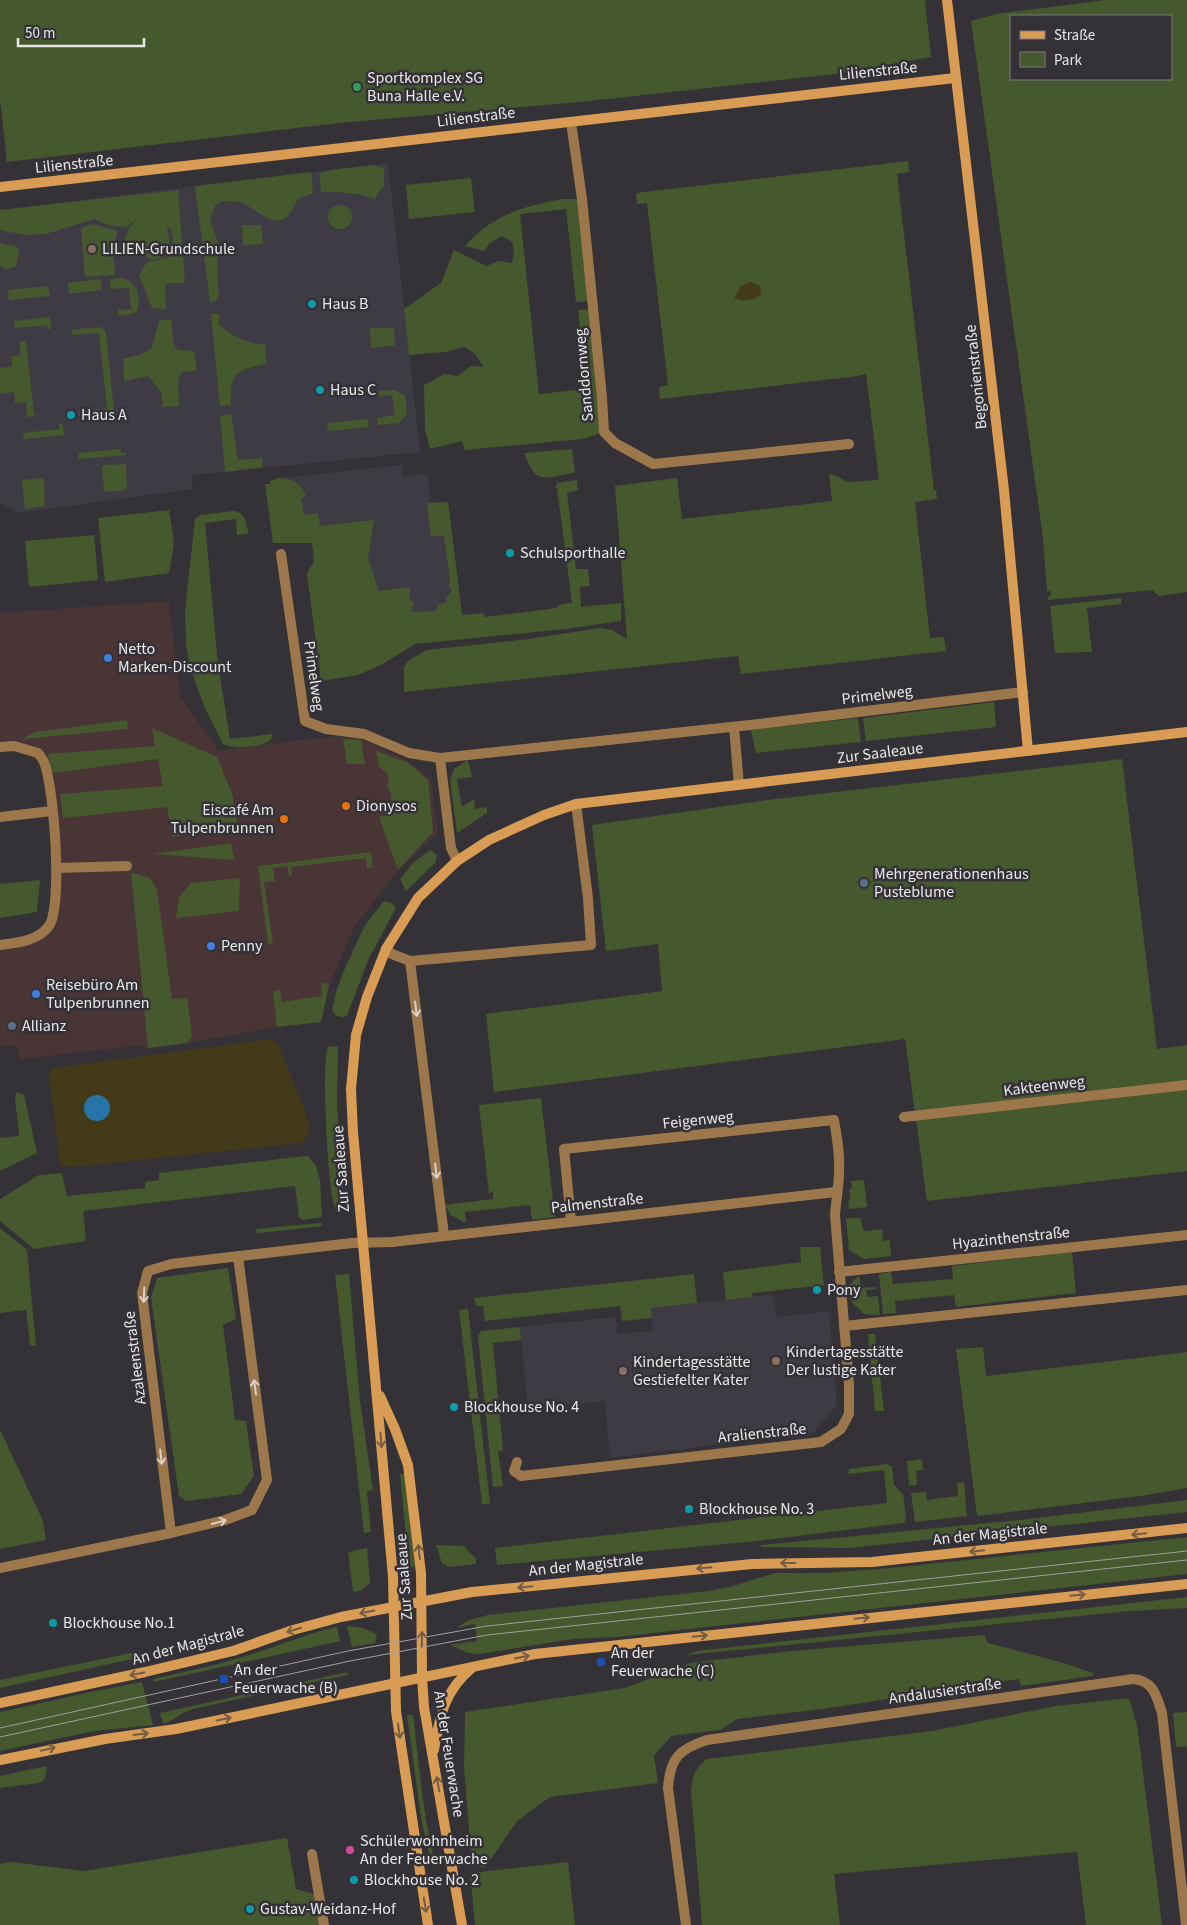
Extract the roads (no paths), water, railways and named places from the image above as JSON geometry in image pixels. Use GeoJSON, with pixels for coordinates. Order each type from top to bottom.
{"type":"FeatureCollection","features":[{"type":"Feature","properties":{"kind":"street","name":"Begonienstraße"},"geometry":{"type":"LineString","coordinates":[[946,0],[1004,490],[1028,752]]}},
{"type":"Feature","properties":{"kind":"street","name":"Lilienstraße"},"geometry":{"type":"LineString","coordinates":[[0,187],[955,78]]}},
{"type":"Feature","properties":{"kind":"street","name":"Sanddornweg"},"geometry":{"type":"LineString","coordinates":[[571,122],[582,199],[604,432],[615,443],[653,464],[849,444]]}},
{"type":"Feature","properties":{"kind":"street","name":"Primelweg"},"geometry":{"type":"LineString","coordinates":[[281,554],[305,721],[326,729],[364,734],[409,753],[440,758],[734,727],[1023,692]]}},
{"type":"Feature","properties":{"kind":"street"},"geometry":{"type":"LineString","coordinates":[[734,727],[739,785]]}},
{"type":"Feature","properties":{"kind":"street","name":"Zur Saaleaue"},"geometry":{"type":"LineString","coordinates":[[395,1682],[393,1576],[362,1243],[351,1089],[356,1036],[367,997],[386,948],[418,898],[457,861],[489,840],[520,824],[576,804],[1187,732]]}},
{"type":"Feature","properties":{"kind":"street"},"geometry":{"type":"LineString","coordinates":[[0,747],[14,746],[38,753],[44,762],[52,811],[57,868],[56,894],[49,925],[39,935],[20,943],[0,945]]}},
{"type":"Feature","properties":{"kind":"street"},"geometry":{"type":"LineString","coordinates":[[440,758],[451,848],[457,861]]}},
{"type":"Feature","properties":{"kind":"street"},"geometry":{"type":"LineString","coordinates":[[386,948],[392,954],[410,961],[591,945],[588,898],[576,804]]}},
{"type":"Feature","properties":{"kind":"street"},"geometry":{"type":"LineString","coordinates":[[0,817],[52,811]]}},
{"type":"Feature","properties":{"kind":"street"},"geometry":{"type":"LineString","coordinates":[[57,868],[127,866]]}},
{"type":"Feature","properties":{"kind":"street"},"geometry":{"type":"LineString","coordinates":[[410,961],[444,1235]]}},
{"type":"Feature","properties":{"kind":"street","name":"Kakteenweg"},"geometry":{"type":"LineString","coordinates":[[904,1117],[1187,1085]]}},
{"type":"Feature","properties":{"kind":"street","name":"Feigenweg"},"geometry":{"type":"LineString","coordinates":[[571,1221],[564,1149],[834,1120],[839,1144],[840,1172],[836,1192]]}},
{"type":"Feature","properties":{"kind":"street","name":"Palmenstraße"},"geometry":{"type":"LineString","coordinates":[[362,1243],[836,1192]]}},
{"type":"Feature","properties":{"kind":"street","name":"Aralienstraße"},"geometry":{"type":"LineString","coordinates":[[516,1462],[514,1471],[521,1476],[821,1442],[840,1429],[850,1414],[835,1215],[836,1192]]}},
{"type":"Feature","properties":{"kind":"street","name":"Hyazinthenstraße"},"geometry":{"type":"LineString","coordinates":[[839,1272],[1187,1235]]}},
{"type":"Feature","properties":{"kind":"street","name":"Azaleenstraße"},"geometry":{"type":"LineString","coordinates":[[171,1533],[142,1293],[148,1271],[171,1264],[362,1243]]}},
{"type":"Feature","properties":{"kind":"street"},"geometry":{"type":"LineString","coordinates":[[0,1568],[171,1533],[225,1520],[252,1510],[268,1480],[238,1256]]}},
{"type":"Feature","properties":{"kind":"street"},"geometry":{"type":"LineString","coordinates":[[844,1326],[1187,1290]]}},
{"type":"Feature","properties":{"kind":"street","name":"Zur Saaleaue"},"geometry":{"type":"LineString","coordinates":[[377,1391],[395,1429],[408,1465],[421,1573],[422,1677]]}},
{"type":"Feature","properties":{"kind":"street","name":"An der Magistrale"},"geometry":{"type":"LineString","coordinates":[[0,1703],[233,1650],[293,1630],[341,1617],[393,1606],[490,1590],[724,1566],[872,1562],[1187,1528]]}},
{"type":"Feature","properties":{"kind":"street"},"geometry":{"type":"LineString","coordinates":[[0,1760],[105,1738],[159,1732],[536,1654],[1187,1584]]}},
{"type":"Feature","properties":{"kind":"street"},"geometry":{"type":"LineString","coordinates":[[433,1755],[443,1705],[457,1681],[474,1666]]}},
{"type":"Feature","properties":{"kind":"street","name":"An der Feuerwache"},"geometry":{"type":"LineString","coordinates":[[422,1677],[425,1720],[433,1755],[462,1925]]}},
{"type":"Feature","properties":{"kind":"street","name":"Andalusierstraße"},"geometry":{"type":"LineString","coordinates":[[686,1925],[668,1788],[671,1765],[674,1759],[684,1750],[707,1740],[1133,1679],[1142,1680],[1154,1691],[1162,1713],[1186,1925]]}},
{"type":"Feature","properties":{"kind":"street"},"geometry":{"type":"LineString","coordinates":[[395,1682],[396,1710],[428,1925]]}},
{"type":"Feature","properties":{"kind":"street"},"geometry":{"type":"LineString","coordinates":[[312,1854],[324,1925]]}},
{"type":"Feature","properties":{"kind":"water"},"geometry":{"type":"Polygon","coordinates":[[[97,1095],[106,1099],[110,1108],[106,1117],[97,1121],[88,1117],[84,1108],[88,1099],[97,1095]]]}},
{"type":"Feature","properties":{"kind":"tram line"},"geometry":{"type":"LineString","coordinates":[[0,1728],[348,1651],[487,1626],[1187,1551]]}},
{"type":"Feature","properties":{"kind":"tram line"},"geometry":{"type":"LineString","coordinates":[[0,1737],[350,1661],[487,1635],[1187,1560]]}},
{"type":"Feature","properties":{"kind":"place","name":"Sportkomplex SG Buna Halle e.V."},"geometry":{"type":"Point","coordinates":[357,87]}},
{"type":"Feature","properties":{"kind":"place","name":"LILIEN-Grundschule"},"geometry":{"type":"Point","coordinates":[92,249]}},
{"type":"Feature","properties":{"kind":"place","name":"Haus B"},"geometry":{"type":"Point","coordinates":[312,304]}},
{"type":"Feature","properties":{"kind":"place","name":"Haus C"},"geometry":{"type":"Point","coordinates":[320,390]}},
{"type":"Feature","properties":{"kind":"place","name":"Haus A"},"geometry":{"type":"Point","coordinates":[71,415]}},
{"type":"Feature","properties":{"kind":"place","name":"Schulsporthalle"},"geometry":{"type":"Point","coordinates":[510,553]}},
{"type":"Feature","properties":{"kind":"place","name":"Netto Marken-Discount"},"geometry":{"type":"Point","coordinates":[108,658]}},
{"type":"Feature","properties":{"kind":"place","name":"Dionysos"},"geometry":{"type":"Point","coordinates":[346,806]}},
{"type":"Feature","properties":{"kind":"place","name":"Eiscafé Am Tulpenbrunnen"},"geometry":{"type":"Point","coordinates":[284,819]}},
{"type":"Feature","properties":{"kind":"place","name":"Mehrgenerationenhaus Pusteblume"},"geometry":{"type":"Point","coordinates":[864,883]}},
{"type":"Feature","properties":{"kind":"place","name":"Penny"},"geometry":{"type":"Point","coordinates":[211,946]}},
{"type":"Feature","properties":{"kind":"place","name":"Reisebüro Am Tulpenbrunnen"},"geometry":{"type":"Point","coordinates":[36,994]}},
{"type":"Feature","properties":{"kind":"place","name":"Allianz"},"geometry":{"type":"Point","coordinates":[12,1026]}},
{"type":"Feature","properties":{"kind":"place","name":"Pony"},"geometry":{"type":"Point","coordinates":[817,1290]}},
{"type":"Feature","properties":{"kind":"place","name":"Kindertagesstätte Der lustige Kater"},"geometry":{"type":"Point","coordinates":[776,1361]}},
{"type":"Feature","properties":{"kind":"place","name":"Kindertagesstätte Gestiefelter Kater"},"geometry":{"type":"Point","coordinates":[623,1371]}},
{"type":"Feature","properties":{"kind":"place","name":"Blockhouse No. 4"},"geometry":{"type":"Point","coordinates":[454,1407]}},
{"type":"Feature","properties":{"kind":"place","name":"Blockhouse No. 3"},"geometry":{"type":"Point","coordinates":[689,1509]}},
{"type":"Feature","properties":{"kind":"place","name":"Blockhouse No.1"},"geometry":{"type":"Point","coordinates":[53,1623]}},
{"type":"Feature","properties":{"kind":"place","name":"An der Feuerwache (C)"},"geometry":{"type":"Point","coordinates":[601,1662]}},
{"type":"Feature","properties":{"kind":"place","name":"An der Feuerwache (B)"},"geometry":{"type":"Point","coordinates":[224,1679]}},
{"type":"Feature","properties":{"kind":"place","name":"Schülerwohnheim An der Feuerwache"},"geometry":{"type":"Point","coordinates":[350,1850]}},
{"type":"Feature","properties":{"kind":"place","name":"Blockhouse No. 2"},"geometry":{"type":"Point","coordinates":[354,1880]}},
{"type":"Feature","properties":{"kind":"place","name":"Gustav-Weidanz-Hof"},"geometry":{"type":"Point","coordinates":[250,1909]}}]}
